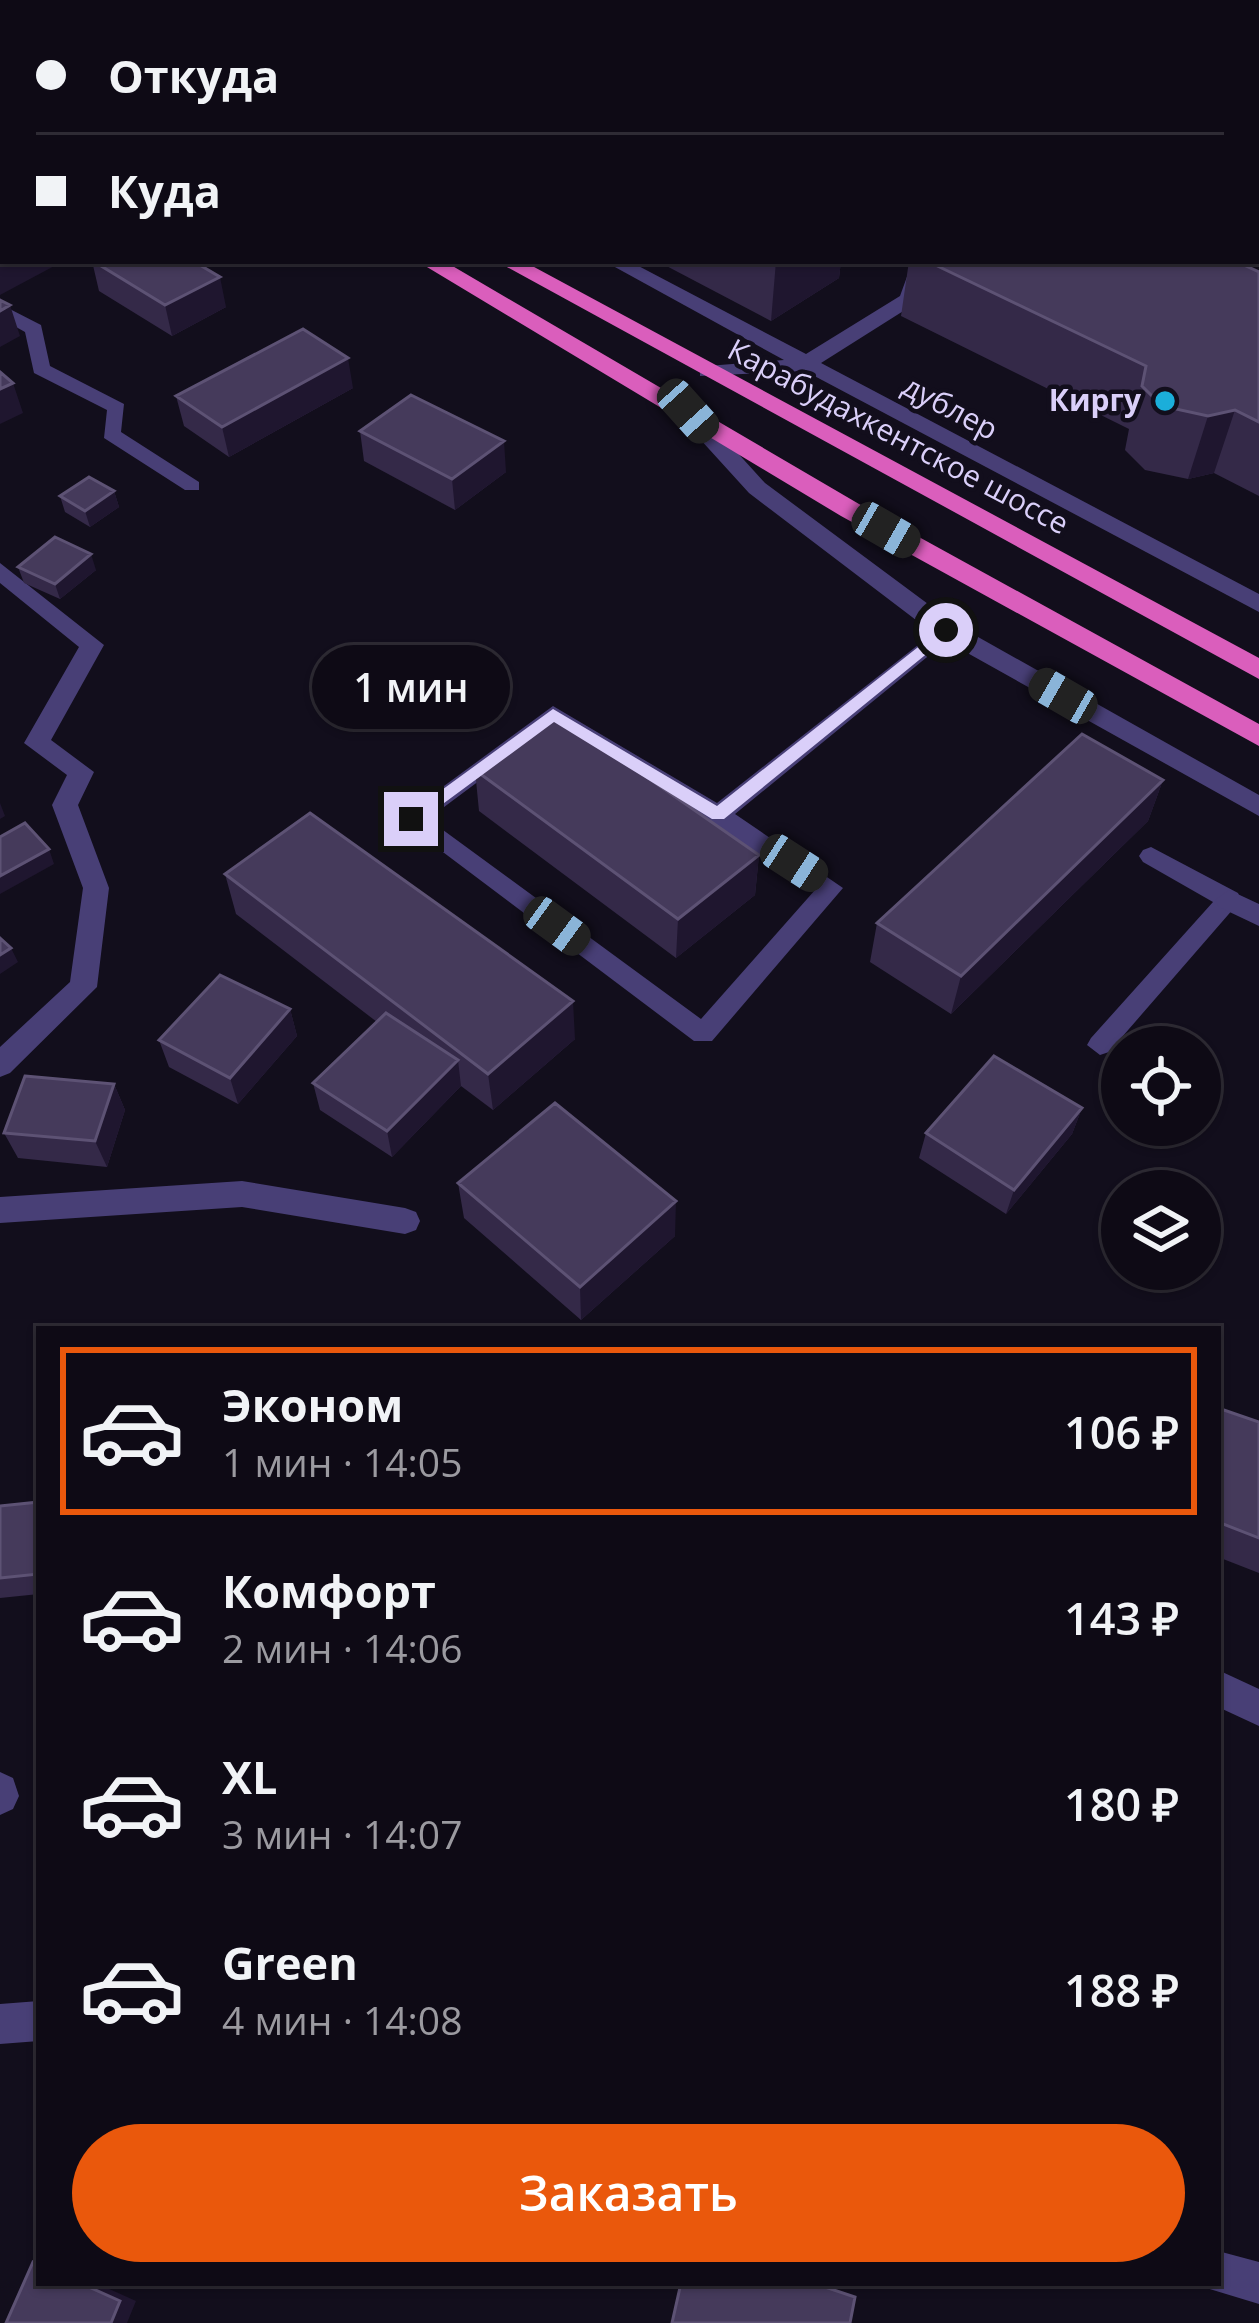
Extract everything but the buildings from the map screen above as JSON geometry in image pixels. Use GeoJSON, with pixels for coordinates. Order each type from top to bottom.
{"type":"FeatureCollection","features":[{"type":"Feature","properties":{"kind":"highway"},"geometry":{"type":"LineString","coordinates":[[433,264],[923,551],[1259,736]]}},
{"type":"Feature","properties":{"kind":"highway","name":"Карабудахкентское шоссе"},"geometry":{"type":"LineString","coordinates":[[512,264],[1259,670]]}},
{"type":"Feature","properties":{"kind":"street","name":"дублер"},"geometry":{"type":"LineString","coordinates":[[619,264],[1259,604]]}},
{"type":"Feature","properties":{"kind":"street"},"geometry":{"type":"LineString","coordinates":[[707,372],[803,365],[909,299],[924,264]]}},
{"type":"Feature","properties":{"kind":"street"},"geometry":{"type":"LineString","coordinates":[[688,411],[757,488],[946,630],[1259,807]]}},
{"type":"Feature","properties":{"kind":"street"},"geometry":{"type":"LineString","coordinates":[[0,571],[92,645],[37,743],[81,772],[65,806],[96,888],[83,987],[0,1065]]}},
{"type":"Feature","properties":{"kind":"street"},"geometry":{"type":"LineString","coordinates":[[1229,900],[1259,916]]}},
{"type":"Feature","properties":{"kind":"street"},"geometry":{"type":"LineString","coordinates":[[0,1210],[242,1194],[405,1221]]}},
{"type":"Feature","properties":{"kind":"street"},"geometry":{"type":"LineString","coordinates":[[1221,1689],[1259,1708]]}},
{"type":"Feature","properties":{"kind":"street"},"geometry":{"type":"LineString","coordinates":[[0,2024],[36,2021]]}},
{"type":"Feature","properties":{"kind":"street"},"geometry":{"type":"LineString","coordinates":[[1221,2273],[1259,2283]]}},
{"type":"Feature","properties":{"kind":"lane"},"geometry":{"type":"LineString","coordinates":[[0,310],[34,329],[41,369],[117,409],[111,434],[192,486]]}},
{"type":"Feature","properties":{"kind":"lane"},"geometry":{"type":"LineString","coordinates":[[718,815],[946,630]]}},
{"type":"Feature","properties":{"kind":"lane"},"geometry":{"type":"LineString","coordinates":[[553,714],[718,815],[831,888],[703,1034],[411,819],[553,714]]}},
{"type":"Feature","properties":{"kind":"lane"},"geometry":{"type":"LineString","coordinates":[[1100,1046],[1229,900],[1151,856]]}},
{"type":"Feature","properties":{"kind":"place","name":"Киргу"},"geometry":{"type":"Point","coordinates":[1165,401]}},
{"type":"Feature","properties":{"kind":"route"},"geometry":{"type":"LineString","coordinates":[[411,819],[553,714],[718,815],[946,630]]}}]}
